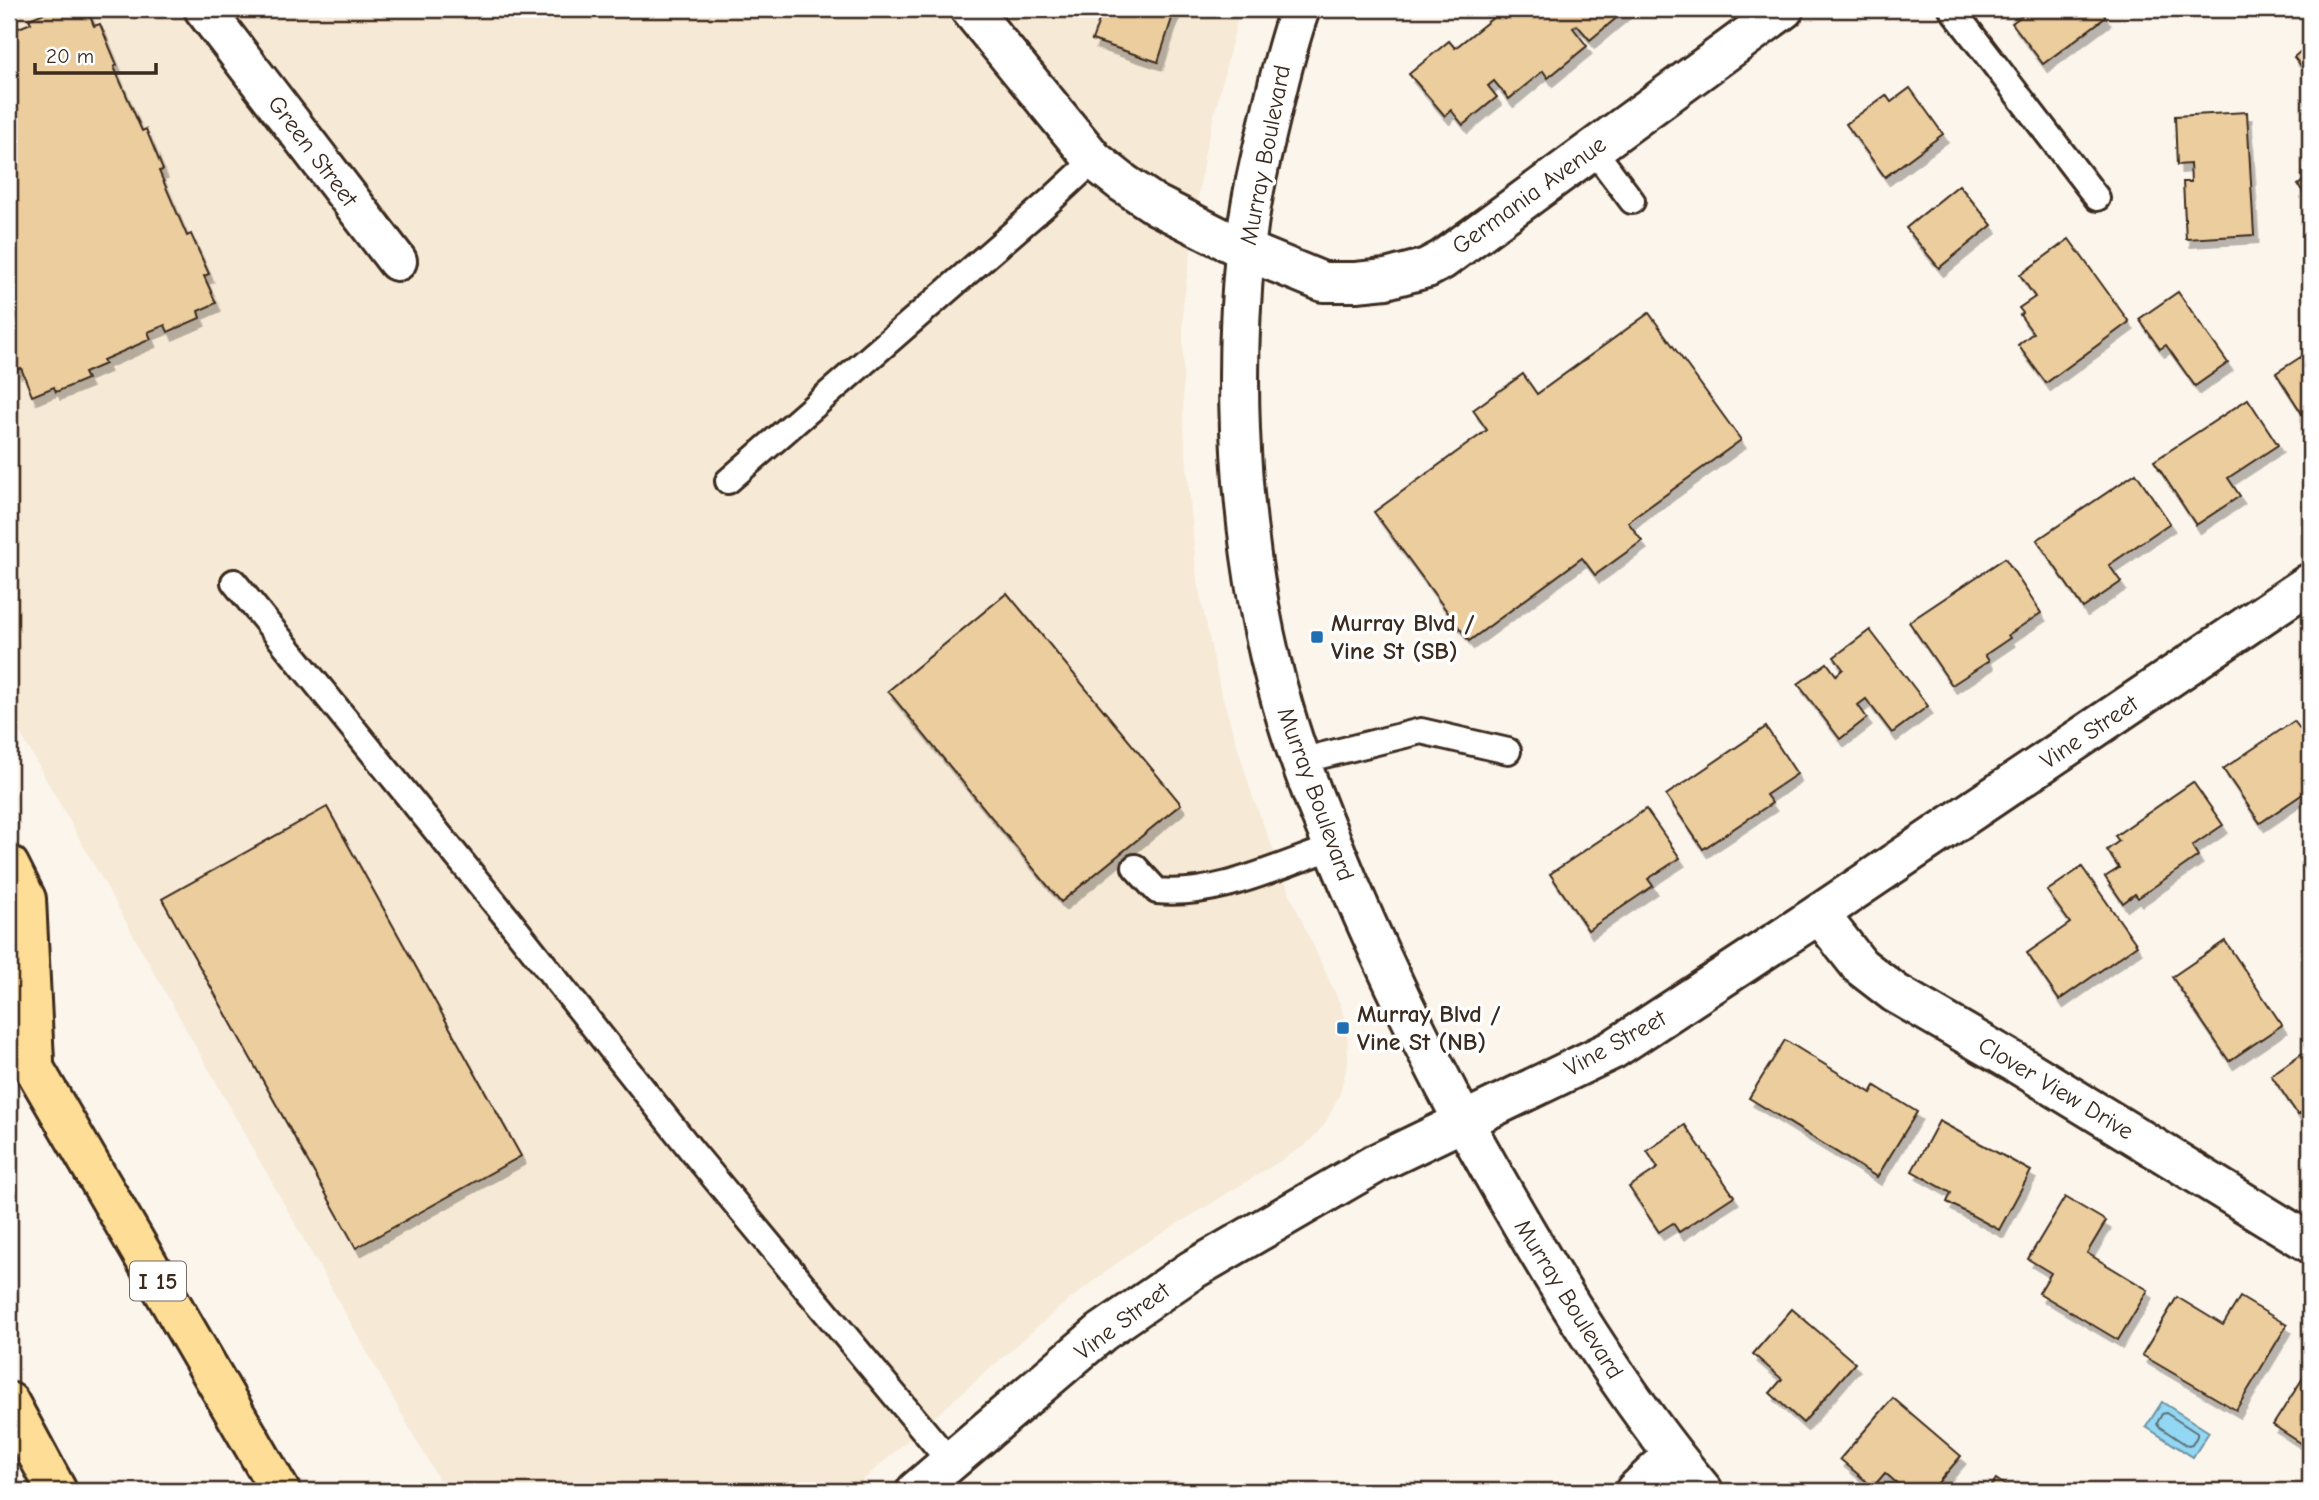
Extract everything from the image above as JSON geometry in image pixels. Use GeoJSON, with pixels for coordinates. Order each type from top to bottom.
{"type":"FeatureCollection","features":[{"type":"Feature","properties":{"kind":"highway"},"geometry":{"type":"LineString","coordinates":[[9,865],[26,899],[35,1070]]}},
{"type":"Feature","properties":{"kind":"highway","name":"I 15"},"geometry":{"type":"LineString","coordinates":[[9,1024],[280,1491]]}},
{"type":"Feature","properties":{"kind":"highway"},"geometry":{"type":"LineString","coordinates":[[9,1402],[57,1491]]}},
{"type":"Feature","properties":{"kind":"street","name":"Green Street"},"geometry":{"type":"LineString","coordinates":[[204,9],[397,261]]}},
{"type":"Feature","properties":{"kind":"street","name":"Germania Avenue"},"geometry":{"type":"LineString","coordinates":[[970,9],[1094,160],[1123,183],[1156,205],[1245,250],[1323,282],[1356,282],[1407,275],[1442,260],[1784,9]]}},
{"type":"Feature","properties":{"kind":"street","name":"Murray Boulevard"},"geometry":{"type":"LineString","coordinates":[[1300,9],[1289,37],[1255,183],[1245,250],[1240,337],[1248,533],[1266,640],[1283,706],[1300,761],[1375,943],[1463,1121],[1596,1348],[1673,1455],[1703,1491]]}},
{"type":"Feature","properties":{"kind":"street","name":"Vine Street"},"geometry":{"type":"LineString","coordinates":[[916,1491],[1102,1332],[1192,1270],[1358,1173],[1612,1050],[2310,583]]}},
{"type":"Feature","properties":{"kind":"street","name":"Clover View Drive"},"geometry":{"type":"LineString","coordinates":[[1819,914],[1860,966],[1895,993],[2016,1063],[2310,1243]]}},
{"type":"Feature","properties":{"kind":"street"},"geometry":{"type":"LineString","coordinates":[[1635,1491],[1673,1455]]}},
{"type":"Feature","properties":{"kind":"lane"},"geometry":{"type":"LineString","coordinates":[[1952,9],[2097,198]]}},
{"type":"Feature","properties":{"kind":"lane"},"geometry":{"type":"LineString","coordinates":[[1593,149],[1632,201]]}},
{"type":"Feature","properties":{"kind":"lane"},"geometry":{"type":"LineString","coordinates":[[727,481],[1042,209],[1094,160]]}},
{"type":"Feature","properties":{"kind":"lane"},"geometry":{"type":"LineString","coordinates":[[234,582],[508,919],[692,1151],[951,1463]]}},
{"type":"Feature","properties":{"kind":"lane"},"geometry":{"type":"LineString","coordinates":[[1300,761],[1421,731],[1508,751]]}},
{"type":"Feature","properties":{"kind":"lane"},"geometry":{"type":"LineString","coordinates":[[1135,867],[1157,891],[1181,893],[1210,889],[1334,847]]}},
{"type":"Feature","properties":{"kind":"shaded area"},"geometry":{"type":"Polygon","coordinates":[[[9,9],[1240,9],[1204,156],[1183,305],[1183,420],[1197,581],[1220,689],[1253,798],[1294,904],[1341,1006],[1347,1032],[1348,1062],[1340,1093],[1325,1124],[1306,1145],[1133,1251],[1060,1307],[850,1491],[445,1491],[9,713],[9,9]]]}},
{"type":"Feature","properties":{"kind":"water"},"geometry":{"type":"Polygon","coordinates":[[[2162,1402],[2209,1432],[2193,1457],[2146,1427],[2162,1402]]]}},
{"type":"Feature","properties":{"kind":"building"},"geometry":{"type":"Polygon","coordinates":[[[54,9],[87,9],[94,26],[100,24],[117,65],[114,67],[142,131],[146,129],[163,170],[159,171],[187,236],[191,234],[209,274],[204,276],[216,303],[198,311],[200,318],[168,332],[165,325],[148,332],[151,339],[103,360],[105,364],[84,373],[87,379],[56,392],[54,387],[32,396],[21,368],[17,370],[9,352],[9,32],[31,23],[29,19],[54,9]]]}},
{"type":"Feature","properties":{"kind":"building"},"geometry":{"type":"Polygon","coordinates":[[[1103,9],[1175,9],[1158,62],[1092,40],[1103,9]]]}},
{"type":"Feature","properties":{"kind":"building"},"geometry":{"type":"Polygon","coordinates":[[[1517,9],[1626,10],[1590,40],[1577,25],[1573,28],[1587,46],[1548,78],[1543,71],[1509,99],[1494,81],[1488,86],[1497,97],[1463,125],[1451,110],[1445,116],[1409,74],[1449,41],[1455,48],[1499,13],[1504,19],[1517,9]]]}},
{"type":"Feature","properties":{"kind":"building"},"geometry":{"type":"Polygon","coordinates":[[[2031,9],[2099,9],[2106,17],[2043,64],[2012,23],[2031,9]]]}},
{"type":"Feature","properties":{"kind":"building"},"geometry":{"type":"Polygon","coordinates":[[[2310,43],[2310,77],[2294,57],[2310,43]]]}},
{"type":"Feature","properties":{"kind":"building"},"geometry":{"type":"Polygon","coordinates":[[[1910,88],[1943,134],[1885,177],[1846,124],[1886,95],[1891,102],[1910,88]]]}},
{"type":"Feature","properties":{"kind":"building"},"geometry":{"type":"Polygon","coordinates":[[[2247,112],[2254,235],[2186,239],[2183,182],[2191,182],[2190,164],[2177,165],[2175,116],[2247,112]]]}},
{"type":"Feature","properties":{"kind":"building"},"geometry":{"type":"Polygon","coordinates":[[[2310,176],[2310,201],[2298,185],[2310,176]]]}},
{"type":"Feature","properties":{"kind":"building"},"geometry":{"type":"Polygon","coordinates":[[[1959,185],[1992,225],[1939,268],[1906,228],[1959,185]]]}},
{"type":"Feature","properties":{"kind":"building"},"geometry":{"type":"Polygon","coordinates":[[[2069,239],[2129,322],[2046,383],[2018,345],[2033,333],[2020,315],[2023,313],[2019,308],[2035,297],[2020,275],[2069,239]]]}},
{"type":"Feature","properties":{"kind":"building"},"geometry":{"type":"Polygon","coordinates":[[[2178,292],[2228,363],[2195,386],[2166,345],[2160,349],[2139,319],[2178,292]]]}},
{"type":"Feature","properties":{"kind":"building"},"geometry":{"type":"Polygon","coordinates":[[[1649,313],[1741,440],[1628,522],[1642,541],[1595,575],[1582,558],[1469,641],[1374,512],[1487,430],[1473,410],[1523,374],[1537,394],[1649,313]]]}},
{"type":"Feature","properties":{"kind":"building"},"geometry":{"type":"Polygon","coordinates":[[[2310,351],[2310,426],[2276,373],[2310,351]]]}},
{"type":"Feature","properties":{"kind":"building"},"geometry":{"type":"Polygon","coordinates":[[[2248,399],[2278,445],[2228,478],[2240,496],[2196,525],[2154,461],[2248,399]]]}},
{"type":"Feature","properties":{"kind":"building"},"geometry":{"type":"Polygon","coordinates":[[[2136,473],[2170,523],[2109,565],[2121,582],[2083,608],[2037,540],[2136,473]]]}},
{"type":"Feature","properties":{"kind":"building"},"geometry":{"type":"Polygon","coordinates":[[[2005,558],[2041,613],[2008,635],[2010,638],[1985,655],[1989,661],[1952,685],[1909,622],[2005,558]]]}},
{"type":"Feature","properties":{"kind":"building"},"geometry":{"type":"Polygon","coordinates":[[[1007,593],[1181,804],[1061,902],[888,691],[1007,593]]]}},
{"type":"Feature","properties":{"kind":"building"},"geometry":{"type":"Polygon","coordinates":[[[1870,630],[1928,706],[1892,733],[1866,699],[1858,705],[1867,718],[1840,739],[1798,684],[1827,663],[1836,675],[1843,669],[1834,657],[1870,630]]]}},
{"type":"Feature","properties":{"kind":"building"},"geometry":{"type":"Polygon","coordinates":[[[2294,721],[2301,730],[2310,724],[2310,789],[2260,823],[2223,769],[2294,721]]]}},
{"type":"Feature","properties":{"kind":"building"},"geometry":{"type":"Polygon","coordinates":[[[1766,727],[1797,774],[1766,795],[1772,803],[1703,849],[1666,795],[1766,727]]]}},
{"type":"Feature","properties":{"kind":"building"},"geometry":{"type":"Polygon","coordinates":[[[2193,782],[2223,825],[2192,846],[2198,856],[2138,898],[2135,894],[2123,903],[2105,877],[2119,868],[2107,850],[2119,841],[2115,836],[2193,782]]]}},
{"type":"Feature","properties":{"kind":"building"},"geometry":{"type":"Polygon","coordinates":[[[327,807],[521,1156],[356,1248],[162,899],[327,807]]]}},
{"type":"Feature","properties":{"kind":"building"},"geometry":{"type":"Polygon","coordinates":[[[1646,809],[1680,858],[1648,879],[1653,886],[1588,930],[1550,874],[1646,809]]]}},
{"type":"Feature","properties":{"kind":"building"},"geometry":{"type":"Polygon","coordinates":[[[2082,867],[2137,945],[2059,1000],[2027,953],[2070,923],[2047,891],[2082,867]]]}},
{"type":"Feature","properties":{"kind":"building"},"geometry":{"type":"Polygon","coordinates":[[[2225,941],[2282,1025],[2229,1061],[2172,977],[2225,941]]]}},
{"type":"Feature","properties":{"kind":"building"},"geometry":{"type":"Polygon","coordinates":[[[1785,1040],[1871,1093],[1875,1086],[1917,1112],[1877,1177],[1749,1098],[1785,1040]]]}},
{"type":"Feature","properties":{"kind":"building"},"geometry":{"type":"Polygon","coordinates":[[[2310,1048],[2310,1107],[2298,1115],[2271,1075],[2310,1048]]]}},
{"type":"Feature","properties":{"kind":"building"},"geometry":{"type":"Polygon","coordinates":[[[1939,1121],[2031,1171],[1999,1230],[1947,1202],[1951,1193],[1912,1171],[1939,1121]]]}},
{"type":"Feature","properties":{"kind":"building"},"geometry":{"type":"Polygon","coordinates":[[[1685,1125],[1734,1196],[1679,1232],[1673,1223],[1659,1232],[1629,1187],[1658,1168],[1647,1151],[1685,1125]]]}},
{"type":"Feature","properties":{"kind":"building"},"geometry":{"type":"Polygon","coordinates":[[[2065,1197],[2106,1221],[2087,1253],[2148,1290],[2118,1340],[2039,1293],[2051,1273],[2028,1259],[2065,1197]]]}},
{"type":"Feature","properties":{"kind":"building"},"geometry":{"type":"Polygon","coordinates":[[[2177,1297],[2223,1325],[2240,1297],[2287,1325],[2236,1410],[2142,1355],[2177,1297]]]}},
{"type":"Feature","properties":{"kind":"building"},"geometry":{"type":"Polygon","coordinates":[[[1792,1309],[1855,1363],[1803,1423],[1770,1393],[1782,1379],[1753,1354],[1792,1309]]]}},
{"type":"Feature","properties":{"kind":"building"},"geometry":{"type":"Polygon","coordinates":[[[2310,1367],[2310,1449],[2273,1425],[2310,1367]]]}},
{"type":"Feature","properties":{"kind":"building"},"geometry":{"type":"Polygon","coordinates":[[[1893,1398],[1961,1456],[1931,1491],[1906,1491],[1885,1473],[1873,1487],[1840,1459],[1893,1398]]]}},
{"type":"Feature","properties":{"kind":"building"},"geometry":{"type":"Polygon","coordinates":[[[1996,1479],[2013,1491],[1988,1491],[1996,1479]]]}},
{"type":"Feature","properties":{"kind":"place","name":"Murray Blvd / Vine St (SB)"},"geometry":{"type":"Point","coordinates":[1317,637]}},
{"type":"Feature","properties":{"kind":"place","name":"Murray Blvd / Vine St (NB)"},"geometry":{"type":"Point","coordinates":[1343,1028]}}]}
